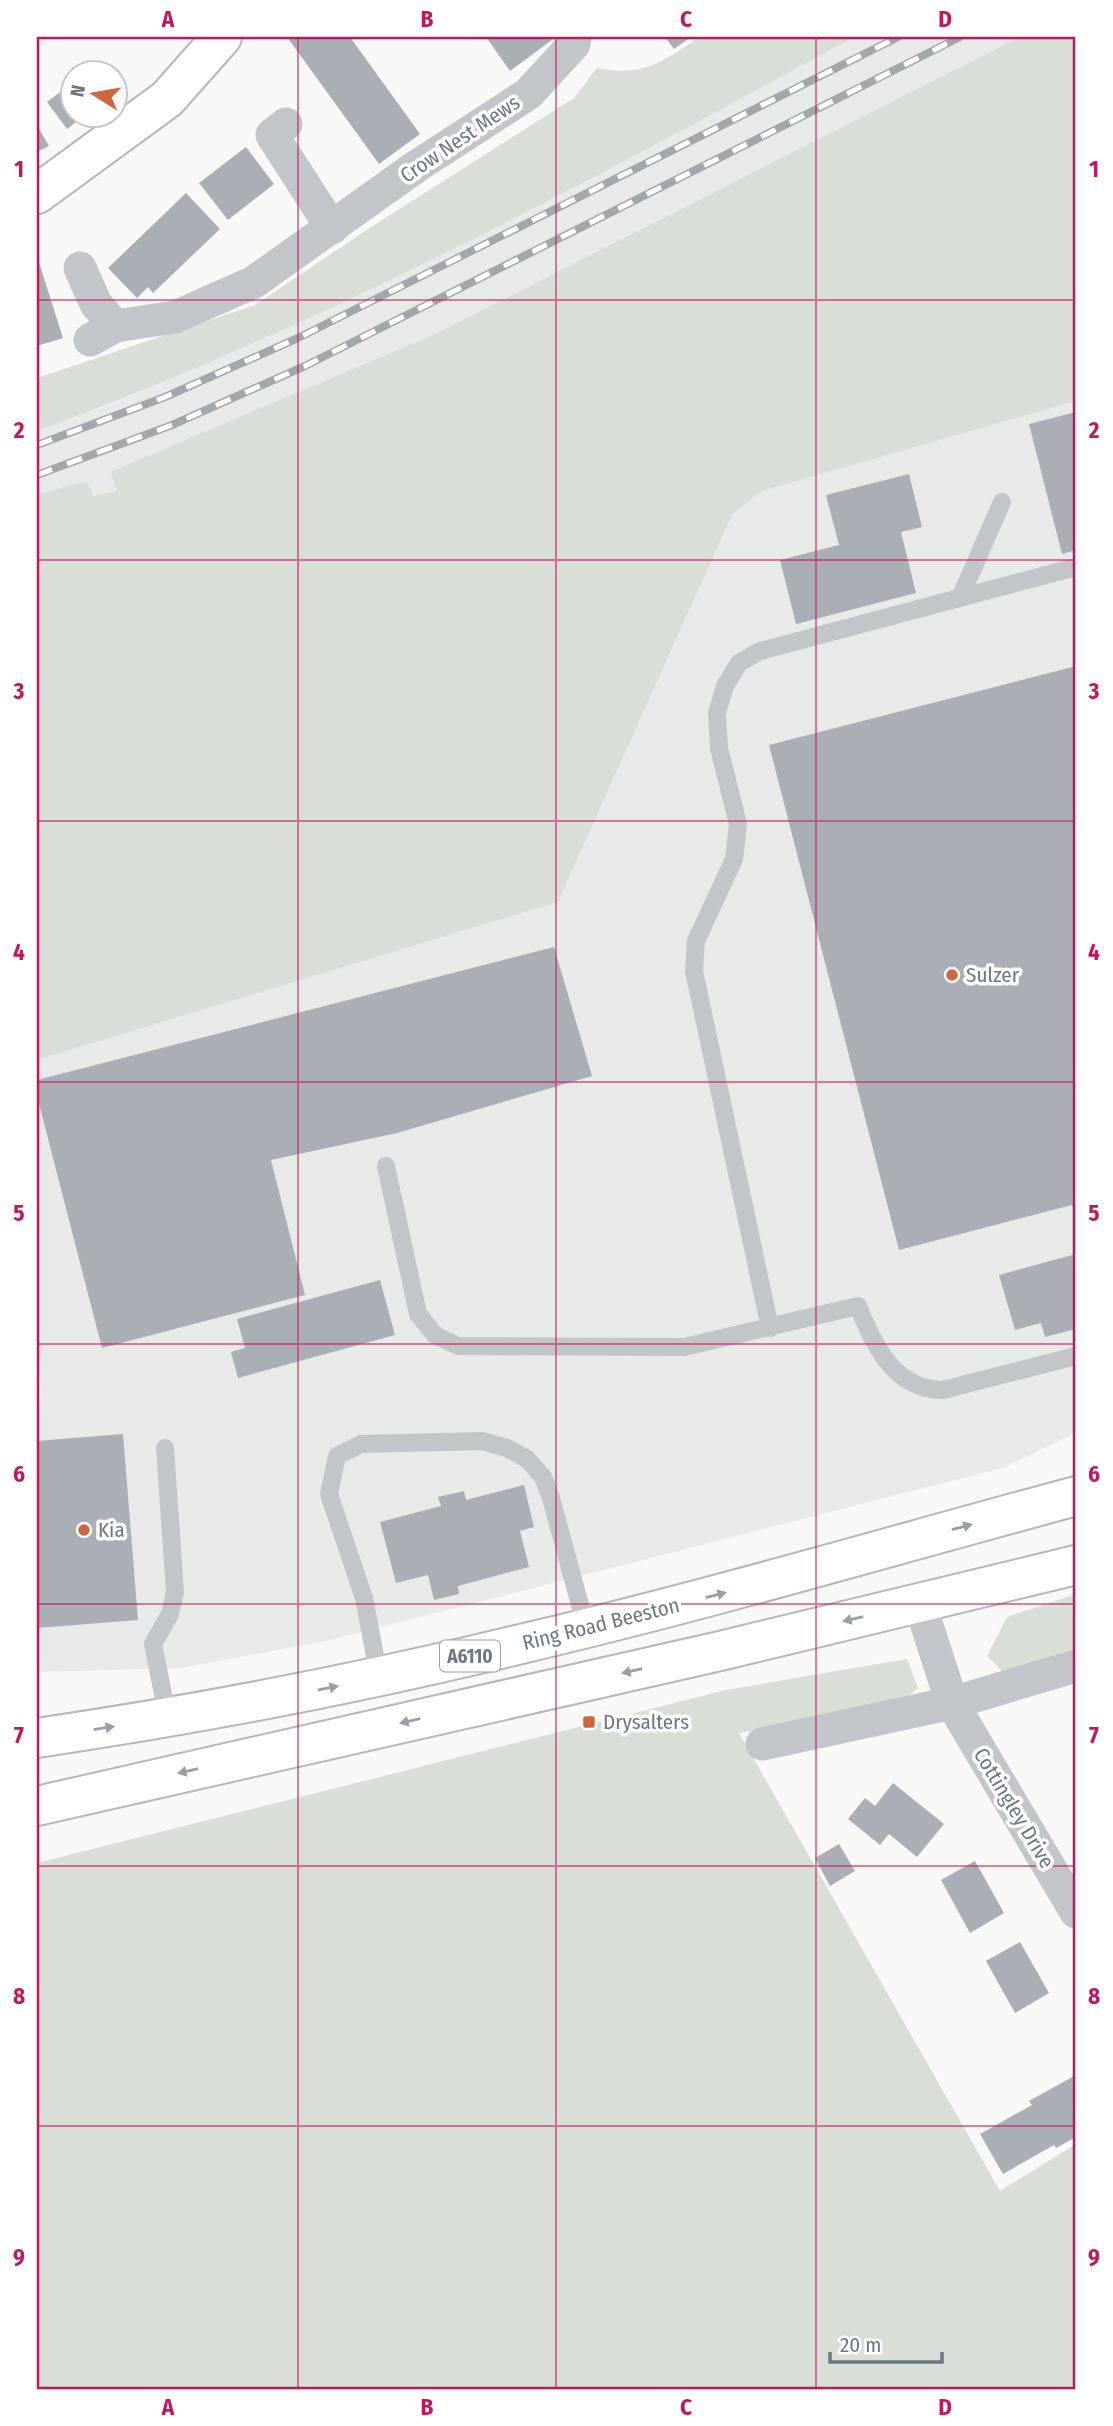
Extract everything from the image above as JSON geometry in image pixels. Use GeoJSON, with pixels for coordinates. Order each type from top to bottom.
{"type":"FeatureCollection","features":[{"type":"Feature","properties":{"kind":"main road"},"geometry":{"type":"LineString","coordinates":[[37,194],[167,99],[222,37]]}},
{"type":"Feature","properties":{"kind":"main road","name":"Ring Road Beeston"},"geometry":{"type":"LineString","coordinates":[[37,1738],[168,1719],[379,1677],[764,1583],[1076,1496]]}},
{"type":"Feature","properties":{"kind":"main road","name":"A6110"},"geometry":{"type":"LineString","coordinates":[[37,1806],[920,1604],[1076,1565]]}},
{"type":"Feature","properties":{"kind":"street","name":"Crow Nest Mews"},"geometry":{"type":"LineString","coordinates":[[80,268],[96,304],[103,333],[175,317],[254,282],[417,166],[528,94],[574,44],[575,37]]}},
{"type":"Feature","properties":{"kind":"street"},"geometry":{"type":"LineString","coordinates":[[286,124],[272,135],[332,228]]}},
{"type":"Feature","properties":{"kind":"street","name":"Cottingley Drive"},"geometry":{"type":"LineString","coordinates":[[920,1604],[951,1703],[1076,1912]]}},
{"type":"Feature","properties":{"kind":"street"},"geometry":{"type":"LineString","coordinates":[[762,1744],[951,1703],[1076,1666]]}},
{"type":"Feature","properties":{"kind":"lane"},"geometry":{"type":"LineString","coordinates":[[960,598],[1002,502]]}},
{"type":"Feature","properties":{"kind":"lane"},"geometry":{"type":"LineString","coordinates":[[770,1328],[694,971],[696,941],[734,859],[738,824],[719,748],[717,713],[725,686],[739,663],[760,651],[1076,567]]}},
{"type":"Feature","properties":{"kind":"lane"},"geometry":{"type":"LineString","coordinates":[[386,1166],[418,1314],[435,1335],[458,1346],[684,1347],[858,1306],[884,1359],[906,1380],[924,1390],[943,1390],[1076,1356]]}},
{"type":"Feature","properties":{"kind":"lane"},"geometry":{"type":"LineString","coordinates":[[379,1677],[364,1598],[329,1494],[337,1456],[361,1444],[482,1441],[527,1459],[543,1477],[551,1498],[586,1627]]}},
{"type":"Feature","properties":{"kind":"lane"},"geometry":{"type":"LineString","coordinates":[[165,1448],[175,1592],[170,1614],[152,1644],[168,1719]]}},
{"type":"Feature","properties":{"kind":"shaded area"},"geometry":{"type":"Polygon","coordinates":[[[700,37],[854,37],[554,198],[351,299],[143,390],[37,431],[37,378],[255,305],[368,229],[574,98],[597,68],[640,69],[663,60],[700,37]]]}},
{"type":"Feature","properties":{"kind":"shaded area"},"geometry":{"type":"Polygon","coordinates":[[[854,37],[1019,37],[435,334],[111,472],[118,489],[92,496],[87,481],[37,494],[37,431],[114,403],[256,343],[854,37]]]}},
{"type":"Feature","properties":{"kind":"shaded area"},"geometry":{"type":"Polygon","coordinates":[[[1019,37],[1076,37],[1076,401],[762,491],[732,515],[558,902],[37,1060],[37,494],[87,481],[93,496],[117,490],[110,472],[435,334],[1019,37]]]}},
{"type":"Feature","properties":{"kind":"shaded area"},"geometry":{"type":"Polygon","coordinates":[[[1076,401],[1076,1433],[1002,1468],[326,1641],[181,1668],[37,1672],[37,1404],[42,1398],[37,1353],[37,1060],[558,902],[732,515],[762,491],[1076,401]]]}},
{"type":"Feature","properties":{"kind":"shaded area"},"geometry":{"type":"Polygon","coordinates":[[[1076,1594],[1076,1654],[1002,1671],[987,1656],[1007,1617],[1076,1594]]]}},
{"type":"Feature","properties":{"kind":"shaded area"},"geometry":{"type":"Polygon","coordinates":[[[907,1659],[918,1688],[892,1709],[739,1733],[1000,2191],[1076,2144],[1076,2389],[37,2389],[37,1863],[726,1690],[907,1659]]]}},
{"type":"Feature","properties":{"kind":"building"},"geometry":{"type":"Polygon","coordinates":[[[287,37],[350,37],[420,134],[379,164],[287,37]]]}},
{"type":"Feature","properties":{"kind":"building"},"geometry":{"type":"Polygon","coordinates":[[[486,37],[556,37],[510,71],[486,37]]]}},
{"type":"Feature","properties":{"kind":"building"},"geometry":{"type":"Polygon","coordinates":[[[665,37],[691,37],[674,49],[665,37]]]}},
{"type":"Feature","properties":{"kind":"building"},"geometry":{"type":"Polygon","coordinates":[[[60,92],[60,120],[47,102],[60,92]]]}},
{"type":"Feature","properties":{"kind":"building"},"geometry":{"type":"Polygon","coordinates":[[[37,125],[49,146],[37,152],[37,125]]]}},
{"type":"Feature","properties":{"kind":"building"},"geometry":{"type":"Polygon","coordinates":[[[246,147],[274,184],[228,220],[199,183],[246,147]]]}},
{"type":"Feature","properties":{"kind":"building"},"geometry":{"type":"Polygon","coordinates":[[[186,193],[220,229],[153,293],[148,287],[137,298],[108,268],[186,193]]]}},
{"type":"Feature","properties":{"kind":"building"},"geometry":{"type":"Polygon","coordinates":[[[37,256],[63,338],[37,346],[37,256]]]}},
{"type":"Feature","properties":{"kind":"building"},"geometry":{"type":"Polygon","coordinates":[[[1076,412],[1076,550],[1062,554],[1029,424],[1076,412]]]}},
{"type":"Feature","properties":{"kind":"building"},"geometry":{"type":"Polygon","coordinates":[[[909,474],[922,527],[901,532],[916,593],[796,624],[780,560],[839,545],[826,495],[909,474]]]}},
{"type":"Feature","properties":{"kind":"building","name":"Sulzer"},"geometry":{"type":"Polygon","coordinates":[[[1076,666],[1076,1216],[1072,1205],[899,1250],[769,745],[1076,666]]]}},
{"type":"Feature","properties":{"kind":"building"},"geometry":{"type":"Polygon","coordinates":[[[554,947],[592,1076],[397,1133],[271,1160],[305,1295],[102,1348],[37,1096],[37,1080],[554,947]]]}},
{"type":"Feature","properties":{"kind":"building"},"geometry":{"type":"Polygon","coordinates":[[[1076,1254],[1076,1329],[1045,1337],[1041,1323],[1015,1330],[999,1275],[1076,1254]]]}},
{"type":"Feature","properties":{"kind":"building"},"geometry":{"type":"Polygon","coordinates":[[[380,1280],[395,1335],[238,1378],[231,1352],[245,1348],[237,1319],[380,1280]]]}},
{"type":"Feature","properties":{"kind":"building","name":"Kia"},"geometry":{"type":"Polygon","coordinates":[[[123,1434],[138,1620],[37,1628],[37,1441],[123,1434]]]}},
{"type":"Feature","properties":{"kind":"building"},"geometry":{"type":"Polygon","coordinates":[[[524,1485],[534,1527],[520,1531],[529,1567],[458,1586],[459,1594],[434,1600],[428,1575],[396,1583],[380,1522],[441,1506],[438,1497],[464,1491],[466,1500],[524,1485]]]}},
{"type":"Feature","properties":{"kind":"building"},"geometry":{"type":"Polygon","coordinates":[[[893,1783],[944,1824],[917,1857],[889,1834],[880,1845],[848,1819],[865,1798],[875,1806],[893,1783]]]}},
{"type":"Feature","properties":{"kind":"building"},"geometry":{"type":"Polygon","coordinates":[[[839,1844],[855,1871],[830,1886],[815,1858],[839,1844]]]}},
{"type":"Feature","properties":{"kind":"building"},"geometry":{"type":"Polygon","coordinates":[[[975,1861],[1004,1913],[970,1933],[941,1880],[975,1861]]]}},
{"type":"Feature","properties":{"kind":"building"},"geometry":{"type":"Polygon","coordinates":[[[1020,1942],[1049,1993],[1015,2013],[986,1961],[1020,1942]]]}},
{"type":"Feature","properties":{"kind":"building"},"geometry":{"type":"Polygon","coordinates":[[[1074,2076],[1076,2137],[1056,2148],[1054,2145],[1003,2174],[980,2134],[1032,2105],[1029,2101],[1074,2076]]]}},
{"type":"Feature","properties":{"kind":"railway"},"geometry":{"type":"LineString","coordinates":[[37,445],[165,397],[298,338],[898,37]]}},
{"type":"Feature","properties":{"kind":"railway"},"geometry":{"type":"LineString","coordinates":[[37,475],[172,425],[305,366],[960,37]]}},
{"type":"Feature","properties":{"kind":"place","name":"Sulzer"},"geometry":{"type":"Point","coordinates":[952,975]}},
{"type":"Feature","properties":{"kind":"place","name":"Kia"},"geometry":{"type":"Point","coordinates":[84,1530]}},
{"type":"Feature","properties":{"kind":"place","name":"Drysalters"},"geometry":{"type":"Point","coordinates":[589,1722]}}]}
